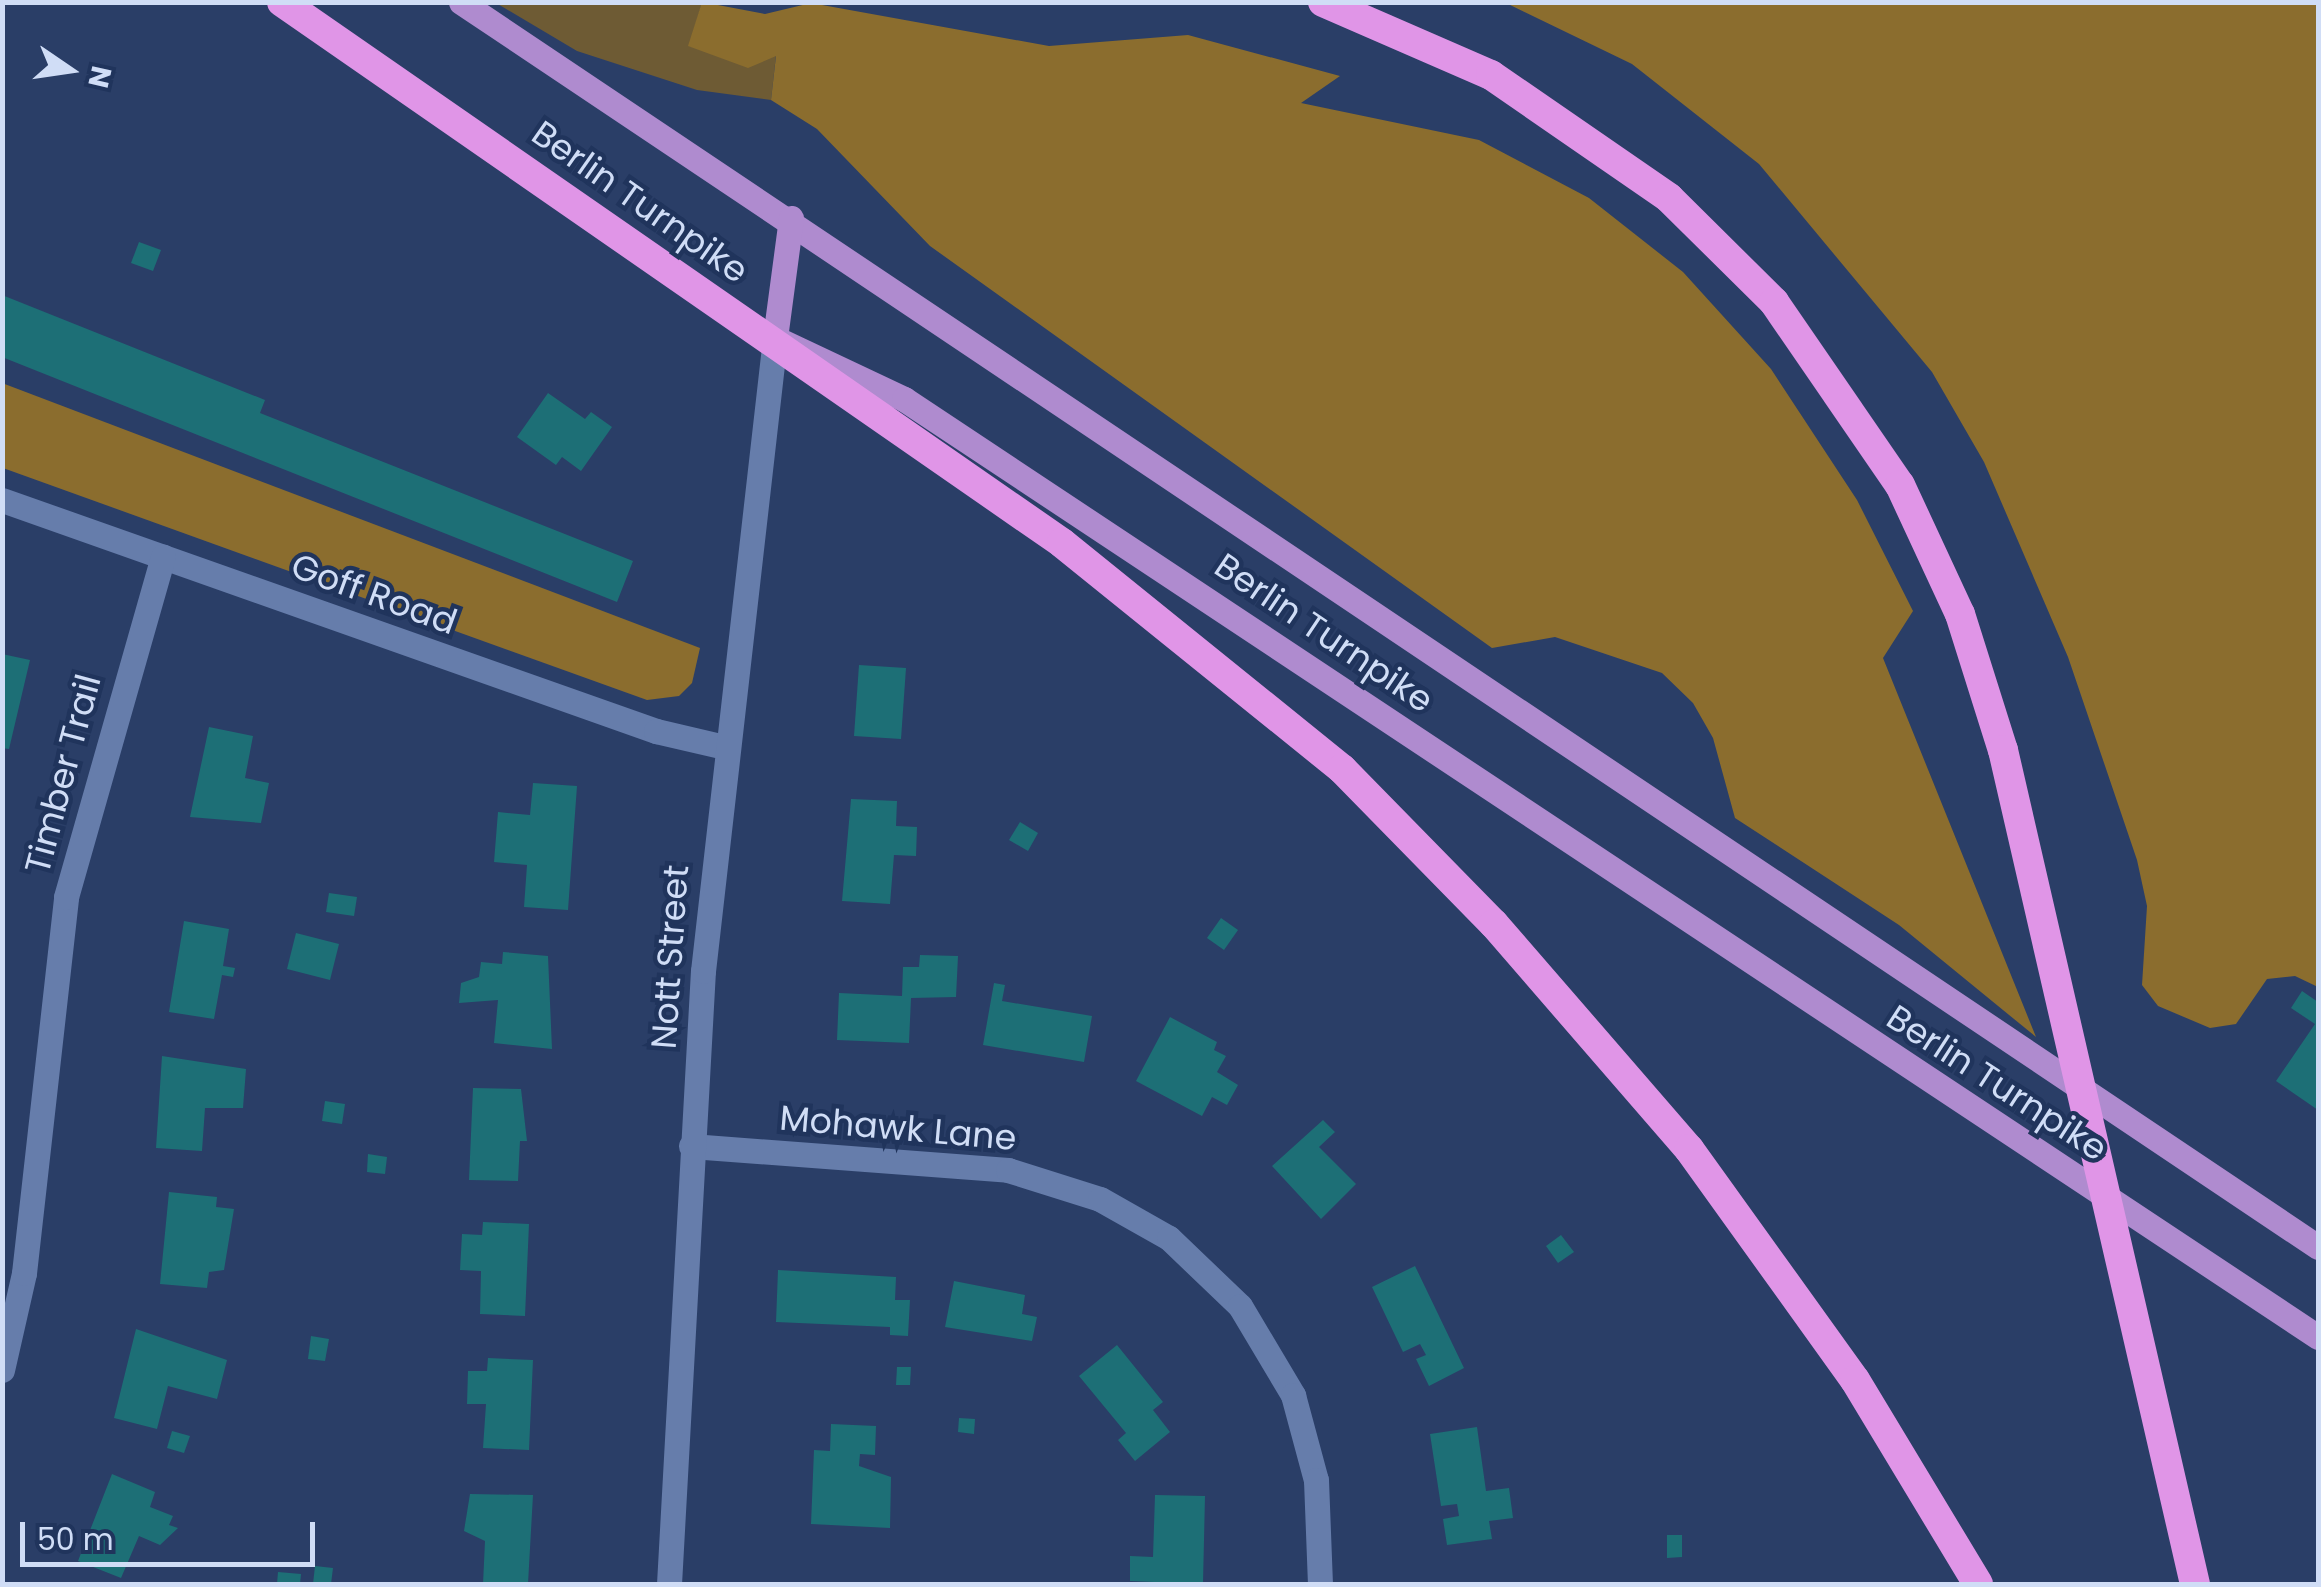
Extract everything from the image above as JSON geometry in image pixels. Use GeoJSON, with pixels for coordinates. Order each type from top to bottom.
{"type":"FeatureCollection","features":[{"type":"Feature","properties":{"kind":"highway","name":"Berlin Turnpike"},"geometry":{"type":"LineString","coordinates":[[282,2],[775,338]]}},
{"type":"Feature","properties":{"kind":"highway"},"geometry":{"type":"LineString","coordinates":[[1322,2],[1491,74],[1603,147],[1725,249],[1820,359],[1900,484],[1960,614],[2003,750],[2069,1020],[2195,1584]]}},
{"type":"Feature","properties":{"kind":"highway"},"geometry":{"type":"LineString","coordinates":[[775,338],[1184,635],[1342,769],[1433,860],[1632,1080],[1732,1206],[1855,1380],[1978,1584]]}},
{"type":"Feature","properties":{"kind":"main road","name":"Berlin Turnpike"},"geometry":{"type":"LineString","coordinates":[[461,2],[791,218],[2318,1247]]}},
{"type":"Feature","properties":{"kind":"main road"},"geometry":{"type":"LineString","coordinates":[[775,338],[791,218]]}},
{"type":"Feature","properties":{"kind":"main road","name":"Berlin Turnpike"},"geometry":{"type":"LineString","coordinates":[[775,338],[904,399],[2318,1336]]}},
{"type":"Feature","properties":{"kind":"street","name":"Nott Street"},"geometry":{"type":"LineString","coordinates":[[669,1584],[691,1146],[725,747],[775,338]]}},
{"type":"Feature","properties":{"kind":"street","name":"Goff Road"},"geometry":{"type":"LineString","coordinates":[[2,500],[656,731],[725,747]]}},
{"type":"Feature","properties":{"kind":"street","name":"Timber Trail"},"geometry":{"type":"LineString","coordinates":[[2,1370],[24,1273],[66,897],[163,556]]}},
{"type":"Feature","properties":{"kind":"street","name":"Mohawk Lane"},"geometry":{"type":"LineString","coordinates":[[691,1146],[1008,1170],[1069,1186],[1169,1238],[1240,1306],[1292,1396],[1316,1480],[1320,1584]]}},
{"type":"Feature","properties":{"kind":"shaded area"},"geometry":{"type":"Polygon","coordinates":[[[702,2],[765,14],[811,3],[1049,46],[1188,35],[1340,76],[1301,103],[1479,140],[1589,198],[1683,272],[1771,369],[1857,500],[1913,611],[1883,658],[2036,1037],[1899,925],[1735,818],[1713,738],[1693,703],[1662,673],[1555,637],[1492,648],[930,246],[817,129],[771,100],[776,56],[748,68],[688,46],[702,2]]]}},
{"type":"Feature","properties":{"kind":"shaded area"},"geometry":{"type":"Polygon","coordinates":[[[496,3],[702,3],[689,46],[776,55],[771,100],[697,90],[577,51],[496,3]]]}},
{"type":"Feature","properties":{"kind":"shaded area"},"geometry":{"type":"Polygon","coordinates":[[[1506,3],[2318,3],[2318,987],[2295,976],[2267,979],[2236,1024],[2210,1028],[2158,1006],[2142,985],[2147,906],[2137,860],[2068,657],[1984,462],[1932,372],[1759,164],[1632,64],[1506,3]]]}},
{"type":"Feature","properties":{"kind":"shaded area"},"geometry":{"type":"Polygon","coordinates":[[[2,383],[700,648],[692,683],[679,696],[647,700],[3,468],[2,383]]]}},
{"type":"Feature","properties":{"kind":"building"},"geometry":{"type":"Polygon","coordinates":[[[139,242],[161,250],[153,271],[131,263],[139,242]]]}},
{"type":"Feature","properties":{"kind":"building"},"geometry":{"type":"Polygon","coordinates":[[[2,295],[265,400],[260,413],[633,561],[617,602],[2,357],[2,295]]]}},
{"type":"Feature","properties":{"kind":"building"},"geometry":{"type":"Polygon","coordinates":[[[548,393],[585,419],[591,412],[612,427],[581,471],[562,457],[556,465],[517,437],[548,393]]]}},
{"type":"Feature","properties":{"kind":"building"},"geometry":{"type":"Polygon","coordinates":[[[2,654],[30,660],[9,749],[2,748],[2,654]]]}},
{"type":"Feature","properties":{"kind":"building"},"geometry":{"type":"Polygon","coordinates":[[[859,665],[906,668],[901,739],[854,736],[859,665]]]}},
{"type":"Feature","properties":{"kind":"building"},"geometry":{"type":"Polygon","coordinates":[[[209,727],[253,736],[245,778],[269,783],[261,823],[190,817],[209,727]]]}},
{"type":"Feature","properties":{"kind":"building"},"geometry":{"type":"Polygon","coordinates":[[[533,783],[577,786],[568,910],[524,907],[527,865],[494,862],[498,812],[530,815],[533,783]]]}},
{"type":"Feature","properties":{"kind":"building"},"geometry":{"type":"Polygon","coordinates":[[[851,799],[897,801],[896,826],[917,827],[916,856],[894,855],[890,904],[842,901],[851,799]]]}},
{"type":"Feature","properties":{"kind":"building"},"geometry":{"type":"Polygon","coordinates":[[[1020,822],[1038,833],[1028,851],[1009,840],[1020,822]]]}},
{"type":"Feature","properties":{"kind":"building"},"geometry":{"type":"Polygon","coordinates":[[[329,893],[357,897],[354,916],[326,912],[329,893]]]}},
{"type":"Feature","properties":{"kind":"building"},"geometry":{"type":"Polygon","coordinates":[[[1221,918],[1238,930],[1224,950],[1207,938],[1221,918]]]}},
{"type":"Feature","properties":{"kind":"building"},"geometry":{"type":"Polygon","coordinates":[[[184,921],[229,929],[223,966],[235,968],[233,977],[222,975],[214,1019],[169,1012],[184,921]]]}},
{"type":"Feature","properties":{"kind":"building"},"geometry":{"type":"Polygon","coordinates":[[[296,933],[339,944],[330,980],[287,969],[296,933]]]}},
{"type":"Feature","properties":{"kind":"building"},"geometry":{"type":"Polygon","coordinates":[[[503,952],[548,956],[552,1049],[494,1043],[498,1000],[459,1003],[461,983],[479,977],[481,962],[502,964],[503,952]]]}},
{"type":"Feature","properties":{"kind":"building"},"geometry":{"type":"Polygon","coordinates":[[[920,955],[958,956],[956,997],[911,998],[909,1043],[837,1040],[839,993],[902,996],[903,967],[919,967],[920,955]]]}},
{"type":"Feature","properties":{"kind":"building"},"geometry":{"type":"Polygon","coordinates":[[[994,983],[1005,985],[1002,1001],[1092,1016],[1084,1062],[983,1045],[994,983]]]}},
{"type":"Feature","properties":{"kind":"building"},"geometry":{"type":"Polygon","coordinates":[[[2302,991],[2318,1002],[2318,1110],[2276,1081],[2315,1024],[2291,1008],[2302,991]]]}},
{"type":"Feature","properties":{"kind":"building"},"geometry":{"type":"Polygon","coordinates":[[[1170,1017],[1217,1042],[1214,1050],[1226,1056],[1217,1072],[1238,1085],[1227,1105],[1212,1097],[1202,1116],[1136,1081],[1170,1017]]]}},
{"type":"Feature","properties":{"kind":"building"},"geometry":{"type":"Polygon","coordinates":[[[162,1056],[246,1069],[243,1108],[205,1108],[202,1151],[156,1148],[162,1056]]]}},
{"type":"Feature","properties":{"kind":"building"},"geometry":{"type":"Polygon","coordinates":[[[473,1088],[521,1089],[527,1141],[520,1141],[518,1181],[469,1180],[473,1088]]]}},
{"type":"Feature","properties":{"kind":"building"},"geometry":{"type":"Polygon","coordinates":[[[325,1101],[345,1104],[342,1124],[322,1121],[325,1101]]]}},
{"type":"Feature","properties":{"kind":"building"},"geometry":{"type":"Polygon","coordinates":[[[1323,1120],[1335,1132],[1319,1147],[1356,1184],[1321,1219],[1272,1166],[1323,1120]]]}},
{"type":"Feature","properties":{"kind":"building"},"geometry":{"type":"Polygon","coordinates":[[[368,1154],[387,1157],[385,1174],[367,1172],[368,1154]]]}},
{"type":"Feature","properties":{"kind":"building"},"geometry":{"type":"Polygon","coordinates":[[[169,1192],[217,1197],[216,1207],[234,1209],[224,1270],[209,1272],[207,1288],[160,1284],[169,1192]]]}},
{"type":"Feature","properties":{"kind":"building"},"geometry":{"type":"Polygon","coordinates":[[[483,1222],[529,1224],[525,1316],[480,1314],[481,1271],[460,1270],[462,1234],[482,1235],[483,1222]]]}},
{"type":"Feature","properties":{"kind":"building"},"geometry":{"type":"Polygon","coordinates":[[[1561,1235],[1574,1252],[1558,1263],[1546,1246],[1561,1235]]]}},
{"type":"Feature","properties":{"kind":"building"},"geometry":{"type":"Polygon","coordinates":[[[1415,1266],[1464,1368],[1429,1386],[1416,1359],[1426,1355],[1420,1344],[1403,1352],[1372,1287],[1415,1266]]]}},
{"type":"Feature","properties":{"kind":"building"},"geometry":{"type":"Polygon","coordinates":[[[778,1270],[896,1277],[895,1300],[910,1300],[908,1336],[890,1335],[890,1327],[776,1322],[778,1270]]]}},
{"type":"Feature","properties":{"kind":"building"},"geometry":{"type":"Polygon","coordinates":[[[954,1281],[1025,1295],[1022,1314],[1037,1317],[1032,1341],[945,1327],[954,1281]]]}},
{"type":"Feature","properties":{"kind":"building"},"geometry":{"type":"Polygon","coordinates":[[[136,1329],[227,1360],[217,1399],[168,1386],[157,1429],[114,1418],[136,1329]]]}},
{"type":"Feature","properties":{"kind":"building"},"geometry":{"type":"Polygon","coordinates":[[[311,1336],[329,1339],[325,1361],[308,1359],[311,1336]]]}},
{"type":"Feature","properties":{"kind":"building"},"geometry":{"type":"Polygon","coordinates":[[[1117,1345],[1163,1402],[1153,1410],[1170,1432],[1135,1461],[1118,1440],[1126,1433],[1079,1376],[1117,1345]]]}},
{"type":"Feature","properties":{"kind":"building"},"geometry":{"type":"Polygon","coordinates":[[[488,1358],[533,1360],[529,1450],[483,1448],[486,1404],[467,1404],[468,1371],[487,1371],[488,1358]]]}},
{"type":"Feature","properties":{"kind":"building"},"geometry":{"type":"Polygon","coordinates":[[[897,1367],[911,1367],[910,1385],[896,1385],[897,1367]]]}},
{"type":"Feature","properties":{"kind":"building"},"geometry":{"type":"Polygon","coordinates":[[[959,1418],[975,1419],[974,1434],[958,1432],[959,1418]]]}},
{"type":"Feature","properties":{"kind":"building"},"geometry":{"type":"Polygon","coordinates":[[[831,1424],[876,1426],[875,1455],[860,1454],[859,1466],[891,1477],[890,1528],[811,1524],[814,1450],[830,1451],[831,1424]]]}},
{"type":"Feature","properties":{"kind":"building"},"geometry":{"type":"Polygon","coordinates":[[[1477,1427],[1486,1491],[1509,1488],[1513,1518],[1489,1521],[1492,1539],[1447,1545],[1443,1519],[1459,1516],[1457,1504],[1441,1506],[1430,1434],[1477,1427]]]}},
{"type":"Feature","properties":{"kind":"building"},"geometry":{"type":"Polygon","coordinates":[[[172,1431],[190,1436],[184,1453],[167,1448],[172,1431]]]}},
{"type":"Feature","properties":{"kind":"building"},"geometry":{"type":"Polygon","coordinates":[[[112,1474],[155,1492],[150,1507],[173,1516],[169,1525],[178,1528],[160,1545],[139,1536],[121,1578],[78,1561],[112,1474]]]}},
{"type":"Feature","properties":{"kind":"building"},"geometry":{"type":"Polygon","coordinates":[[[470,1494],[533,1495],[528,1584],[483,1584],[485,1541],[464,1531],[470,1494]]]}},
{"type":"Feature","properties":{"kind":"building"},"geometry":{"type":"Polygon","coordinates":[[[1155,1495],[1205,1496],[1203,1584],[1130,1581],[1130,1556],[1153,1557],[1155,1495]]]}},
{"type":"Feature","properties":{"kind":"building"},"geometry":{"type":"Polygon","coordinates":[[[1667,1535],[1682,1535],[1682,1557],[1667,1558],[1667,1535]]]}},
{"type":"Feature","properties":{"kind":"building"},"geometry":{"type":"Polygon","coordinates":[[[315,1566],[333,1568],[331,1584],[313,1584],[315,1566]]]}},
{"type":"Feature","properties":{"kind":"building"},"geometry":{"type":"Polygon","coordinates":[[[278,1572],[301,1574],[300,1584],[277,1584],[278,1572]]]}}]}
